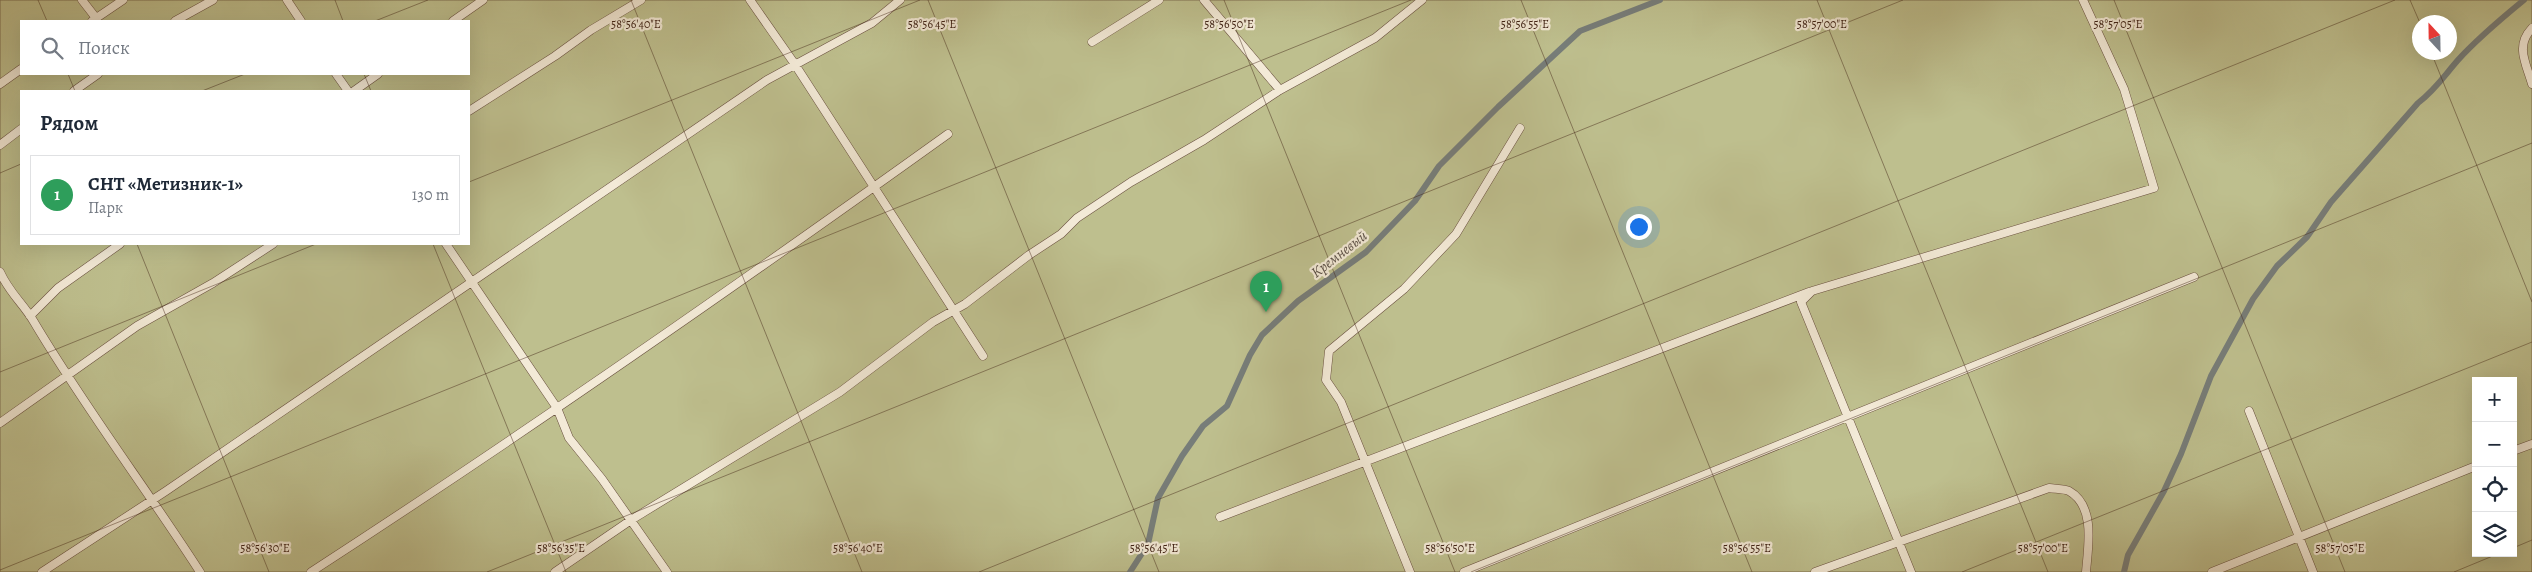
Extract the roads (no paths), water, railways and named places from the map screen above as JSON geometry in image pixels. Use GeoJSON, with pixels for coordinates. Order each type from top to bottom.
{"type":"FeatureCollection","features":[{"type":"Feature","properties":{"kind":"lane"},"geometry":{"type":"LineString","coordinates":[[82,0],[94,20],[123,0]]}},
{"type":"Feature","properties":{"kind":"lane"},"geometry":{"type":"LineString","coordinates":[[177,20],[213,0]]}},
{"type":"Feature","properties":{"kind":"lane"},"geometry":{"type":"LineString","coordinates":[[287,0],[300,20]]}},
{"type":"Feature","properties":{"kind":"lane"},"geometry":{"type":"LineString","coordinates":[[454,20],[483,0]]}},
{"type":"Feature","properties":{"kind":"lane"},"geometry":{"type":"LineString","coordinates":[[470,110],[555,56],[591,30],[641,0]]}},
{"type":"Feature","properties":{"kind":"lane"},"geometry":{"type":"LineString","coordinates":[[750,0],[794,63],[983,356]]}},
{"type":"Feature","properties":{"kind":"lane"},"geometry":{"type":"LineString","coordinates":[[42,572],[153,500],[766,80],[872,22],[900,0]]}},
{"type":"Feature","properties":{"kind":"lane"},"geometry":{"type":"LineString","coordinates":[[1092,42],[1159,0]]}},
{"type":"Feature","properties":{"kind":"lane"},"geometry":{"type":"LineString","coordinates":[[1204,0],[1280,90]]}},
{"type":"Feature","properties":{"kind":"lane"},"geometry":{"type":"LineString","coordinates":[[554,572],[631,520],[840,392],[933,322],[955,310],[1061,234],[1077,218],[1152,168],[1204,140],[1280,90],[1329,65],[1375,38],[1422,0]]}},
{"type":"Feature","properties":{"kind":"lane"},"geometry":{"type":"LineString","coordinates":[[1220,516],[1812,290],[2154,188],[2124,89],[2083,0]]}},
{"type":"Feature","properties":{"kind":"lane"},"geometry":{"type":"LineString","coordinates":[[2532,28],[2526,34],[2521,47],[2532,84]]}},
{"type":"Feature","properties":{"kind":"lane"},"geometry":{"type":"LineString","coordinates":[[0,84],[20,70]]}},
{"type":"Feature","properties":{"kind":"lane"},"geometry":{"type":"LineString","coordinates":[[75,90],[97,75]]}},
{"type":"Feature","properties":{"kind":"lane"},"geometry":{"type":"LineString","coordinates":[[337,75],[347,90]]}},
{"type":"Feature","properties":{"kind":"lane"},"geometry":{"type":"LineString","coordinates":[[355,90],[377,75]]}},
{"type":"Feature","properties":{"kind":"lane"},"geometry":{"type":"LineString","coordinates":[[1410,572],[1363,461],[1341,402],[1326,380],[1329,351],[1404,289],[1456,234],[1520,128]]}},
{"type":"Feature","properties":{"kind":"lane"},"geometry":{"type":"LineString","coordinates":[[0,145],[20,130]]}},
{"type":"Feature","properties":{"kind":"lane"},"geometry":{"type":"LineString","coordinates":[[310,572],[557,408],[792,247],[948,134]]}},
{"type":"Feature","properties":{"kind":"lane"},"geometry":{"type":"LineString","coordinates":[[30,316],[58,288],[119,245]]}},
{"type":"Feature","properties":{"kind":"lane"},"geometry":{"type":"LineString","coordinates":[[0,424],[137,326],[213,282],[271,245]]}},
{"type":"Feature","properties":{"kind":"lane"},"geometry":{"type":"LineString","coordinates":[[447,245],[557,408],[569,438],[668,572]]}},
{"type":"Feature","properties":{"kind":"lane"},"geometry":{"type":"LineString","coordinates":[[0,272],[8,290],[30,316],[68,376],[200,572]]}},
{"type":"Feature","properties":{"kind":"lane"},"geometry":{"type":"LineString","coordinates":[[1464,572],[2194,277]]}},
{"type":"Feature","properties":{"kind":"lane"},"geometry":{"type":"LineString","coordinates":[[1812,290],[1801,302],[1911,572]]}},
{"type":"Feature","properties":{"kind":"lane"},"geometry":{"type":"LineString","coordinates":[[2249,411],[2312,572]]}},
{"type":"Feature","properties":{"kind":"lane"},"geometry":{"type":"LineString","coordinates":[[2517,450],[2532,444]]}},
{"type":"Feature","properties":{"kind":"lane"},"geometry":{"type":"LineString","coordinates":[[2212,572],[2474,467]]}},
{"type":"Feature","properties":{"kind":"lane"},"geometry":{"type":"LineString","coordinates":[[1815,572],[2049,488],[2068,491],[2084,508],[2089,534],[2086,572]]}},
{"type":"Feature","properties":{"kind":"waterway","name":"Кремневый"},"geometry":{"type":"LineString","coordinates":[[1130,572],[1148,544],[1158,498],[1182,456],[1203,426],[1227,406],[1250,355],[1262,335],[1298,301],[1366,252],[1415,201],[1439,166],[1498,107],[1580,31],[1660,0]]}},
{"type":"Feature","properties":{"kind":"waterway"},"geometry":{"type":"LineString","coordinates":[[2124,572],[2128,555],[2164,491],[2181,454],[2211,376],[2253,299],[2277,266],[2307,237],[2331,202],[2418,103],[2474,44],[2524,0]]}},
{"type":"Feature","properties":{"kind":"place","name":"СНТ «Метизник-1»"},"geometry":{"type":"Point","coordinates":[1266,312]}}]}
